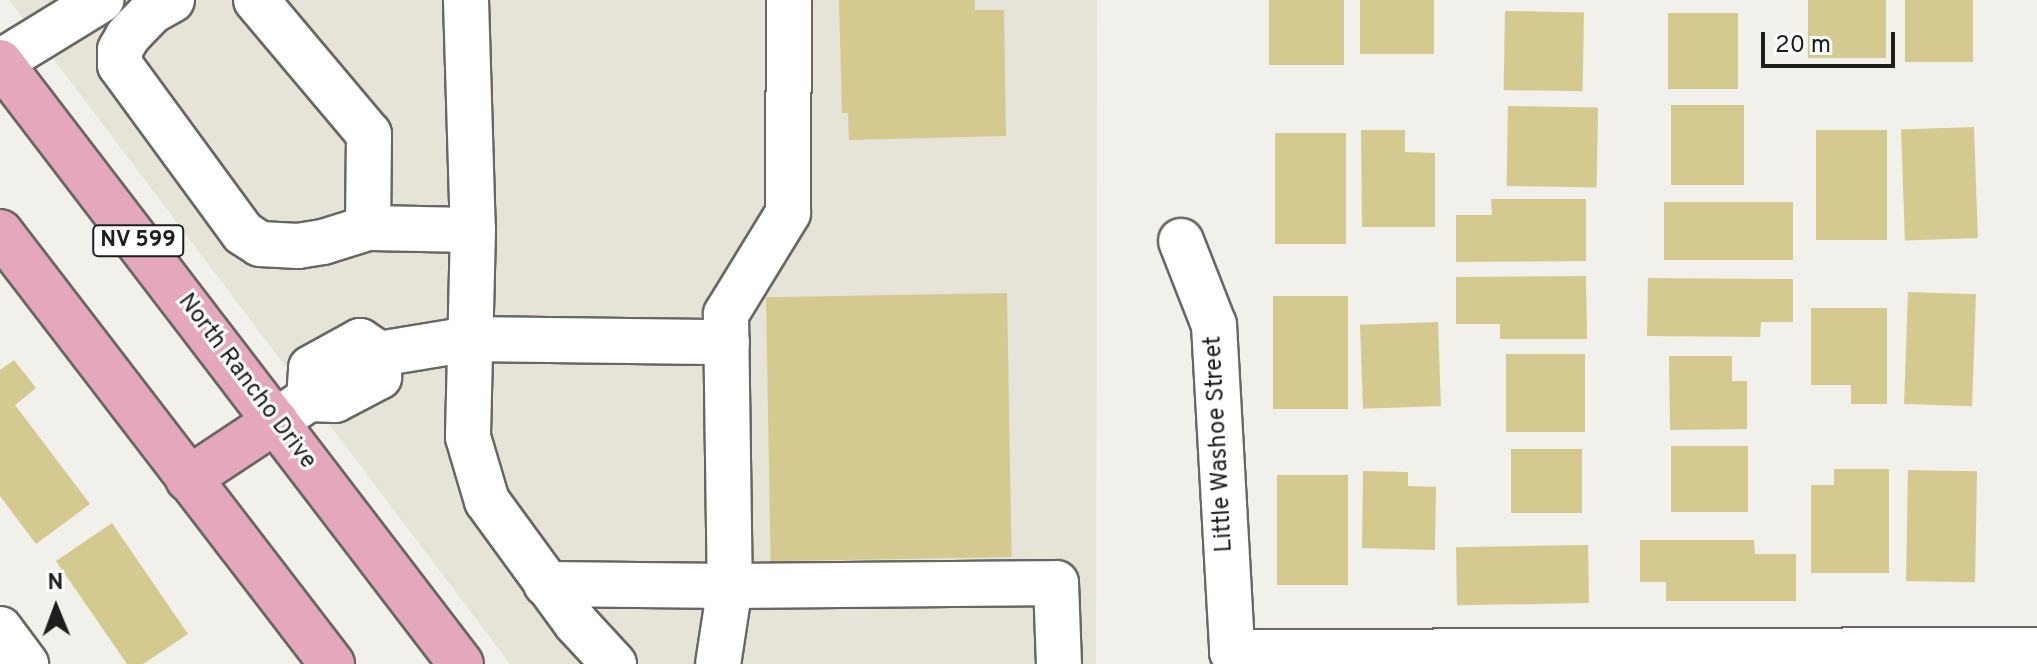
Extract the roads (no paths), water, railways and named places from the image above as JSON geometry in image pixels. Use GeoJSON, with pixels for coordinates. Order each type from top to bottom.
{"type":"FeatureCollection","features":[{"type":"Feature","properties":{"kind":"main road","name":"North Rancho Drive"},"geometry":{"type":"LineString","coordinates":[[0,62],[292,410],[461,664]]}},
{"type":"Feature","properties":{"kind":"main road"},"geometry":{"type":"LineString","coordinates":[[0,232],[332,664]]}},
{"type":"Feature","properties":{"kind":"main road"},"geometry":{"type":"LineString","coordinates":[[188,479],[292,410]]}},
{"type":"Feature","properties":{"kind":"street"},"geometry":{"type":"LineString","coordinates":[[0,62],[101,0]]}},
{"type":"Feature","properties":{"kind":"street"},"geometry":{"type":"LineString","coordinates":[[172,0],[152,11],[128,36],[120,50],[120,65],[243,233],[260,244],[298,246],[368,228],[473,230]]}},
{"type":"Feature","properties":{"kind":"street"},"geometry":{"type":"LineString","coordinates":[[256,0],[369,134],[368,228]]}},
{"type":"Feature","properties":{"kind":"street"},"geometry":{"type":"LineString","coordinates":[[466,0],[473,230],[468,437],[487,501],[546,584],[614,664]]}},
{"type":"Feature","properties":{"kind":"street"},"geometry":{"type":"LineString","coordinates":[[718,664],[730,586],[726,314],[788,213],[789,0]]}},
{"type":"Feature","properties":{"kind":"street","name":"Little Washoe Street"},"geometry":{"type":"LineString","coordinates":[[1181,241],[1214,325],[1232,652],[1940,657]]}},
{"type":"Feature","properties":{"kind":"street"},"geometry":{"type":"LineString","coordinates":[[292,410],[311,368],[360,341],[379,354],[470,339],[727,342]]}},
{"type":"Feature","properties":{"kind":"street"},"geometry":{"type":"LineString","coordinates":[[546,584],[1056,583],[1059,664]]}},
{"type":"Feature","properties":{"kind":"street"},"geometry":{"type":"LineString","coordinates":[[0,629],[26,664]]}},
{"type":"Feature","properties":{"kind":"street"},"geometry":{"type":"LineString","coordinates":[[1940,657],[2037,650]]}}]}
